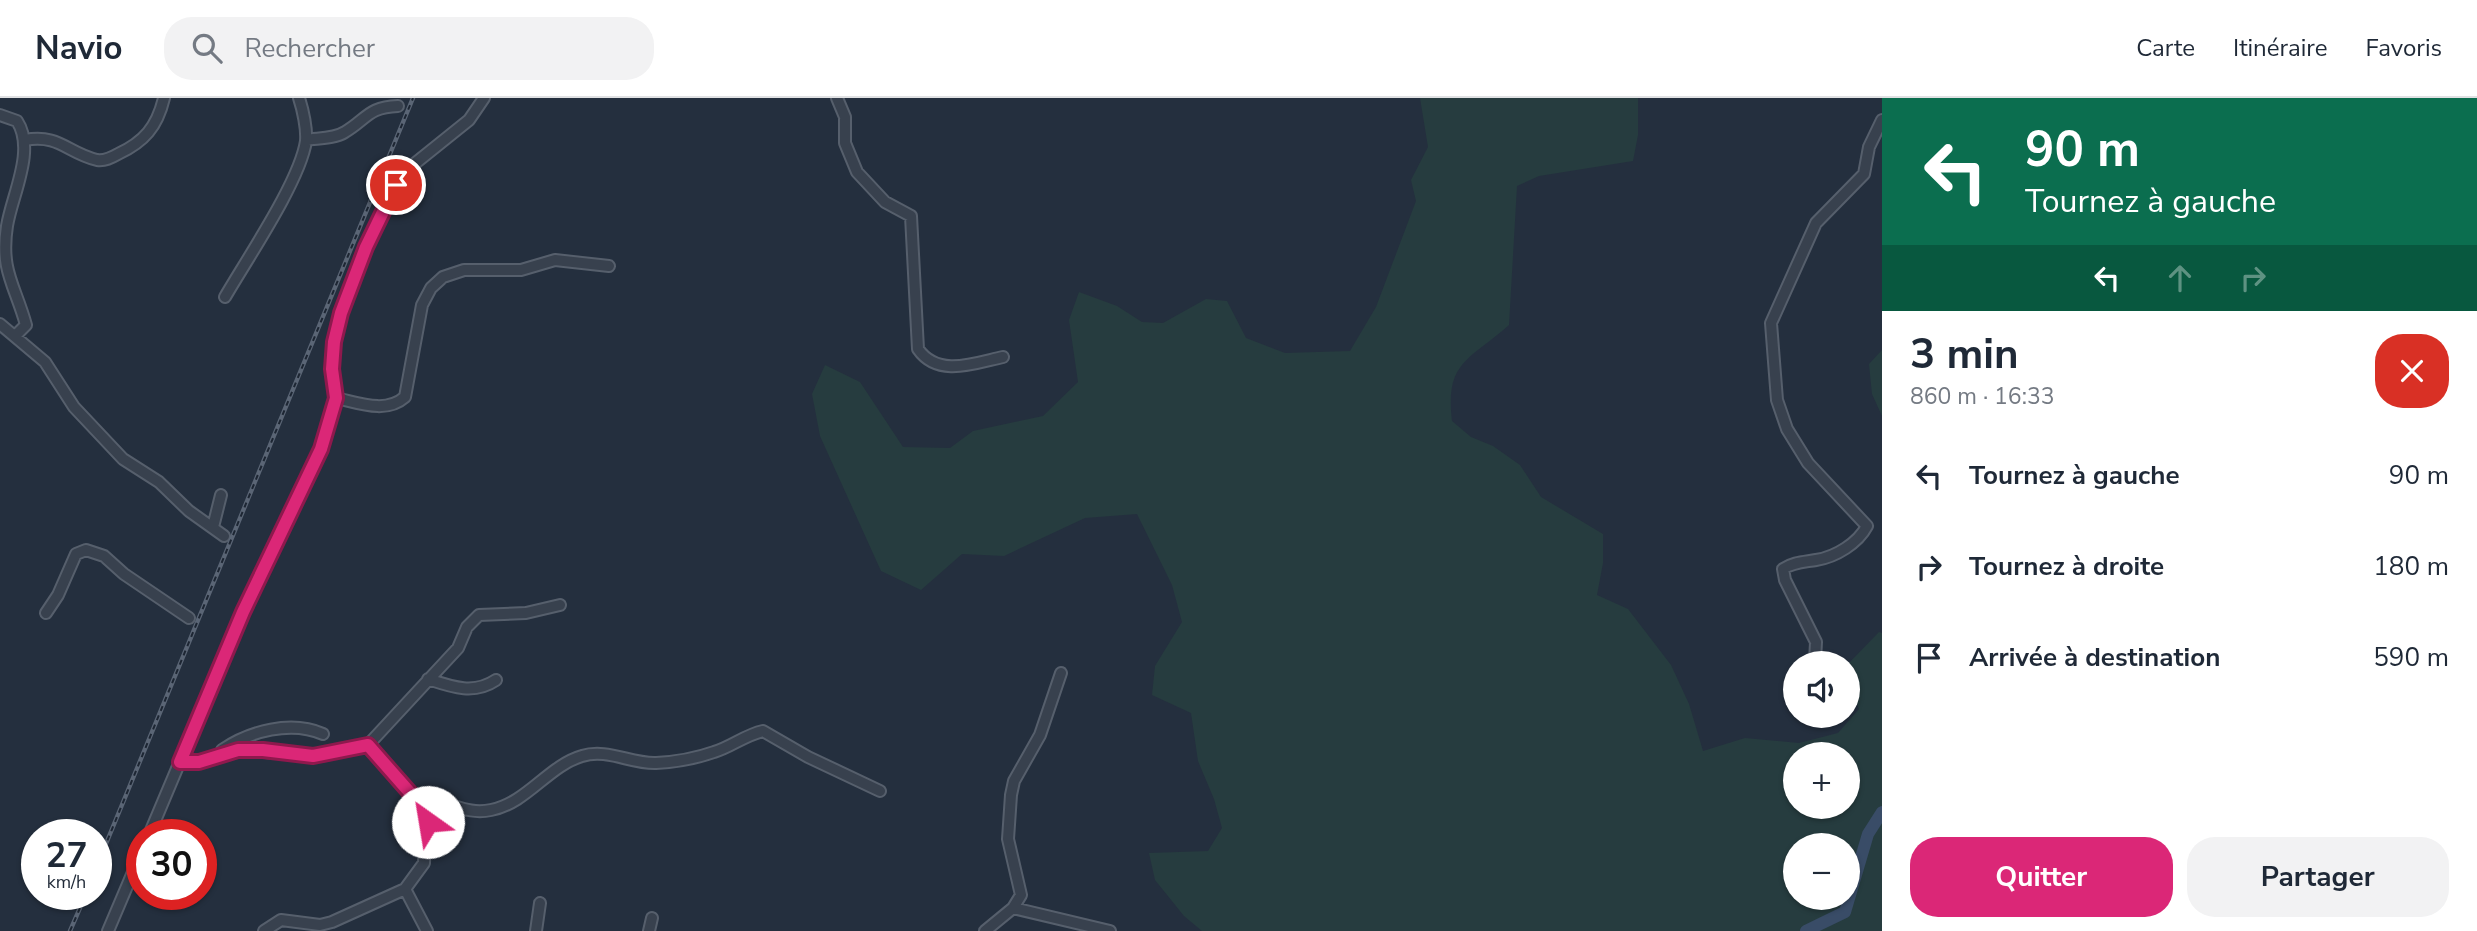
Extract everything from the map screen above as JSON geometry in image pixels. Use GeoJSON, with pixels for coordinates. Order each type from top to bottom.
{"type":"FeatureCollection","features":[{"type":"Feature","properties":{"kind":"street"},"geometry":{"type":"LineString","coordinates":[[25,140],[48,138],[92,158],[109,159],[146,139],[161,111],[164,98]]}},
{"type":"Feature","properties":{"kind":"street"},"geometry":{"type":"LineString","coordinates":[[225,297],[292,179],[306,140],[299,98]]}},
{"type":"Feature","properties":{"kind":"street"},"geometry":{"type":"LineString","coordinates":[[156,819],[243,612],[309,478],[336,398],[332,369],[334,342],[341,313],[366,247],[396,185],[417,160],[469,120],[484,98]]}},
{"type":"Feature","properties":{"kind":"street"},"geometry":{"type":"LineString","coordinates":[[837,98],[845,117],[845,143],[856,172],[885,202],[911,216],[918,349],[934,364],[945,367],[1003,357]]}},
{"type":"Feature","properties":{"kind":"street"},"geometry":{"type":"LineString","coordinates":[[306,140],[346,132],[367,112],[398,106]]}},
{"type":"Feature","properties":{"kind":"street"},"geometry":{"type":"LineString","coordinates":[[0,115],[17,121],[25,140],[5,246],[6,271],[26,325],[15,336]]}},
{"type":"Feature","properties":{"kind":"street"},"geometry":{"type":"LineString","coordinates":[[1816,651],[1816,642],[1785,580],[1783,569],[1793,564],[1834,555],[1857,540],[1867,526],[1808,463],[1787,429],[1777,400],[1771,323],[1816,223],[1864,174],[1870,147],[1882,120]]}},
{"type":"Feature","properties":{"kind":"street"},"geometry":{"type":"LineString","coordinates":[[336,398],[383,407],[398,403],[405,397],[422,305],[431,288],[443,277],[464,270],[521,270],[555,260],[609,266]]}},
{"type":"Feature","properties":{"kind":"street"},"geometry":{"type":"LineString","coordinates":[[0,324],[45,362],[74,407],[123,459],[159,482],[190,511],[224,536]]}},
{"type":"Feature","properties":{"kind":"street"},"geometry":{"type":"LineString","coordinates":[[213,527],[221,495]]}},
{"type":"Feature","properties":{"kind":"street"},"geometry":{"type":"LineString","coordinates":[[46,613],[58,595],[76,554],[86,550],[104,556],[124,574],[188,618]]}},
{"type":"Feature","properties":{"kind":"street"},"geometry":{"type":"LineString","coordinates":[[180,762],[199,762],[230,751],[263,750],[321,756],[368,745],[458,649],[467,627],[479,615],[526,613],[559,605]]}},
{"type":"Feature","properties":{"kind":"street"},"geometry":{"type":"LineString","coordinates":[[985,931],[1013,908],[1021,895],[1021,884],[1008,839],[1011,795],[1014,781],[1040,735],[1061,673]]}},
{"type":"Feature","properties":{"kind":"street"},"geometry":{"type":"LineString","coordinates":[[428,679],[461,689],[484,687],[496,680]]}},
{"type":"Feature","properties":{"kind":"street"},"geometry":{"type":"LineString","coordinates":[[211,757],[230,744],[275,729],[308,728],[323,734]]}},
{"type":"Feature","properties":{"kind":"street"},"geometry":{"type":"LineString","coordinates":[[419,803],[442,801],[464,811],[489,811],[522,796],[565,763],[583,755],[598,753],[658,763],[714,752],[763,731],[880,791]]}},
{"type":"Feature","properties":{"kind":"street"},"geometry":{"type":"LineString","coordinates":[[264,931],[281,920],[320,925],[332,922],[405,889],[418,874],[426,854],[428,822],[419,803],[368,745]]}},
{"type":"Feature","properties":{"kind":"street"},"geometry":{"type":"LineString","coordinates":[[108,931],[126,889]]}},
{"type":"Feature","properties":{"kind":"street"},"geometry":{"type":"LineString","coordinates":[[405,889],[427,931]]}},
{"type":"Feature","properties":{"kind":"street"},"geometry":{"type":"LineString","coordinates":[[536,931],[540,903]]}},
{"type":"Feature","properties":{"kind":"street"},"geometry":{"type":"LineString","coordinates":[[1013,908],[1110,931]]}},
{"type":"Feature","properties":{"kind":"street"},"geometry":{"type":"LineString","coordinates":[[649,931],[652,918]]}},
{"type":"Feature","properties":{"kind":"green space"},"geometry":{"type":"Polygon","coordinates":[[[1420,98],[1638,98],[1638,135],[1633,161],[1539,176],[1517,186],[1509,325],[1462,364],[1456,374],[1452,386],[1452,421],[1471,437],[1493,446],[1520,465],[1541,497],[1603,534],[1603,563],[1597,595],[1628,609],[1671,665],[1689,704],[1703,751],[1745,738],[1788,742],[1783,742],[1783,819],[1860,819],[1860,742],[1803,742],[1838,733],[1842,728],[1860,728],[1860,652],[1879,632],[1882,633],[1882,931],[1202,931],[1184,916],[1155,880],[1149,853],[1208,851],[1222,828],[1214,799],[1198,761],[1191,713],[1152,695],[1155,666],[1182,622],[1172,585],[1137,514],[1085,518],[1004,556],[962,554],[921,590],[881,571],[820,436],[812,394],[825,365],[860,382],[903,447],[950,448],[973,431],[1043,416],[1078,382],[1069,320],[1079,292],[1117,306],[1142,322],[1163,323],[1206,299],[1227,301],[1246,338],[1285,353],[1350,351],[1376,307],[1416,201],[1411,180],[1428,147],[1420,98]]]}},
{"type":"Feature","properties":{"kind":"green space"},"geometry":{"type":"Polygon","coordinates":[[[1882,350],[1882,416],[1872,394],[1869,364],[1882,350]]]}},
{"type":"Feature","properties":{"kind":"waterway"},"geometry":{"type":"LineString","coordinates":[[1806,931],[1845,912],[1868,834],[1882,812]]}},
{"type":"Feature","properties":{"kind":"railway"},"geometry":{"type":"LineString","coordinates":[[112,829],[413,98]]}},
{"type":"Feature","properties":{"kind":"railway"},"geometry":{"type":"LineString","coordinates":[[70,931],[79,910]]}},
{"type":"Feature","properties":{"kind":"route"},"geometry":{"type":"LineString","coordinates":[[396,185],[366,247],[341,313],[334,342],[332,369],[336,398],[321,449],[243,612],[180,762],[199,762],[238,750],[321,756],[368,745],[419,803],[428,822]]}}]}
